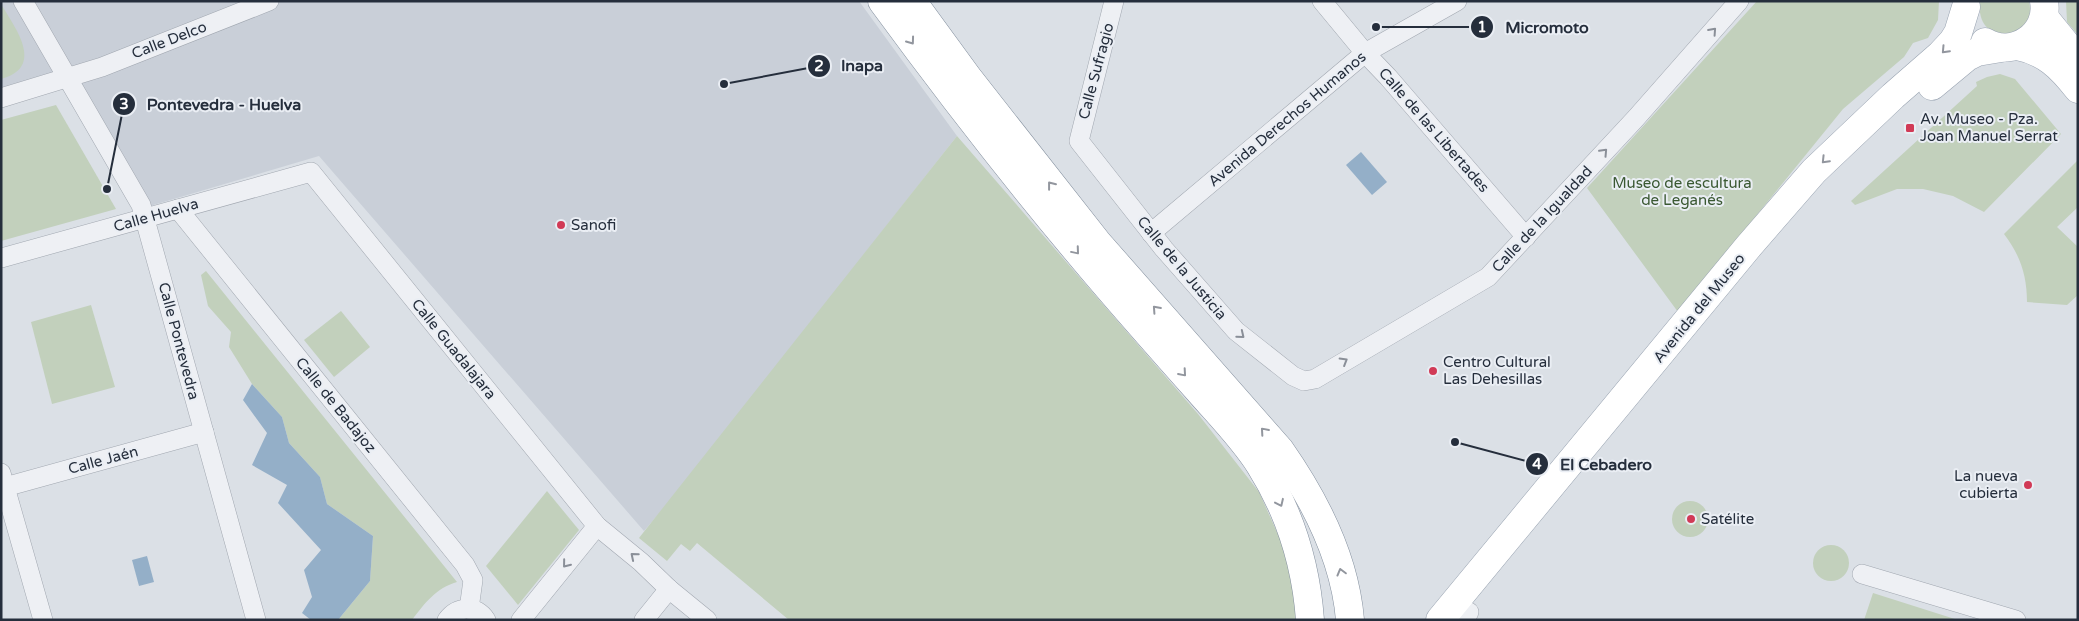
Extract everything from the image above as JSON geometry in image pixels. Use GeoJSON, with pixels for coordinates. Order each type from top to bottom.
{"type":"FeatureCollection","features":[{"type":"Feature","properties":{"kind":"main road"},"geometry":{"type":"LineString","coordinates":[[882,1],[948,91],[1072,245],[1228,424],[1259,464],[1272,487],[1294,538],[1302,565],[1310,620]]}},
{"type":"Feature","properties":{"kind":"main road"},"geometry":{"type":"LineString","coordinates":[[912,1],[969,80],[1096,242],[1280,450],[1300,478],[1325,529],[1341,571],[1350,620]]}},
{"type":"Feature","properties":{"kind":"main road"},"geometry":{"type":"LineString","coordinates":[[1967,4],[1968,22],[1976,34],[1987,44],[2032,50],[2047,57],[2078,88]]}},
{"type":"Feature","properties":{"kind":"main road","name":"Avenida del Museo"},"geometry":{"type":"LineString","coordinates":[[1453,618],[1748,247],[1814,171],[1953,41],[1958,33],[1967,4]]}},
{"type":"Feature","properties":{"kind":"main road"},"geometry":{"type":"LineString","coordinates":[[2009,47],[2034,35],[2044,9]]}},
{"type":"Feature","properties":{"kind":"main road"},"geometry":{"type":"LineString","coordinates":[[2044,9],[2078,60]]}},
{"type":"Feature","properties":{"kind":"main road","name":"Avenida del Museo"},"geometry":{"type":"LineString","coordinates":[[1453,618],[1491,584],[1782,235],[1836,174],[1961,61],[1976,52],[2009,47]]}},
{"type":"Feature","properties":{"kind":"street","name":"Calle Pontevedra"},"geometry":{"type":"LineString","coordinates":[[23,1],[141,206],[256,620]]}},
{"type":"Feature","properties":{"kind":"street","name":"Calle Delco"},"geometry":{"type":"LineString","coordinates":[[1,98],[102,67],[269,1]]}},
{"type":"Feature","properties":{"kind":"street","name":"Calle Sufragio"},"geometry":{"type":"LineString","coordinates":[[1079,141],[1114,1]]}},
{"type":"Feature","properties":{"kind":"street","name":"Calle de las Libertades"},"geometry":{"type":"LineString","coordinates":[[1322,1],[1364,52],[1388,77],[1526,237]]}},
{"type":"Feature","properties":{"kind":"street","name":"Avenida Derechos Humanos"},"geometry":{"type":"LineString","coordinates":[[1151,233],[1364,52],[1457,1]]}},
{"type":"Feature","properties":{"kind":"street","name":"Calle de la Igualdad"},"geometry":{"type":"LineString","coordinates":[[1301,380],[1316,379],[1488,277],[1636,118],[1739,1]]}},
{"type":"Feature","properties":{"kind":"street","name":"Calle de la Justicia"},"geometry":{"type":"LineString","coordinates":[[1079,141],[1151,233],[1236,331],[1301,380]]}},
{"type":"Feature","properties":{"kind":"street","name":"Calle Huelva"},"geometry":{"type":"LineString","coordinates":[[1,258],[311,172]]}},
{"type":"Feature","properties":{"kind":"street","name":"Calle Guadalajara"},"geometry":{"type":"LineString","coordinates":[[311,172],[597,526],[707,620]]}},
{"type":"Feature","properties":{"kind":"street","name":"Calle de Badajoz"},"geometry":{"type":"LineString","coordinates":[[178,209],[465,565],[472,580],[470,609]]}},
{"type":"Feature","properties":{"kind":"street","name":"Calle Jaén"},"geometry":{"type":"LineString","coordinates":[[3,483],[204,432]]}},
{"type":"Feature","properties":{"kind":"street"},"geometry":{"type":"LineString","coordinates":[[3,483],[43,620]]}},
{"type":"Feature","properties":{"kind":"street"},"geometry":{"type":"LineString","coordinates":[[521,620],[597,526]]}},
{"type":"Feature","properties":{"kind":"street"},"geometry":{"type":"LineString","coordinates":[[1862,574],[2016,620]]}},
{"type":"Feature","properties":{"kind":"street"},"geometry":{"type":"LineString","coordinates":[[644,620],[669,589]]}},
{"type":"Feature","properties":{"kind":"street"},"geometry":{"type":"LineString","coordinates":[[447,620],[455,612],[470,609],[480,613],[486,620]]}},
{"type":"Feature","properties":{"kind":"shaded area"},"geometry":{"type":"Polygon","coordinates":[[[1,1],[859,1],[957,136],[680,489],[644,531],[319,156],[150,206],[65,87],[1,104],[1,1]]]}},
{"type":"Feature","properties":{"kind":"green space","name":"Museo de escultura de Leganés"},"geometry":{"type":"Polygon","coordinates":[[[1757,1],[1939,1],[1938,20],[1928,38],[1913,43],[1904,57],[1843,109],[1678,312],[1587,188],[1757,1]]]}},
{"type":"Feature","properties":{"kind":"green space"},"geometry":{"type":"Polygon","coordinates":[[[1980,1],[2029,1],[2030,15],[2025,25],[2016,32],[1996,33],[1987,27],[1981,16],[1980,1]]]}},
{"type":"Feature","properties":{"kind":"green space"},"geometry":{"type":"Polygon","coordinates":[[[2066,1],[2078,1],[2078,35],[2067,22],[2066,1]]]}},
{"type":"Feature","properties":{"kind":"green space"},"geometry":{"type":"Polygon","coordinates":[[[1,4],[19,35],[24,56],[22,66],[14,73],[1,79],[1,4]]]}},
{"type":"Feature","properties":{"kind":"green space"},"geometry":{"type":"Polygon","coordinates":[[[2000,74],[2015,79],[2061,134],[1984,212],[1953,196],[1923,189],[1897,189],[1855,205],[1851,201],[1977,86],[1976,82],[2000,74]]]}},
{"type":"Feature","properties":{"kind":"green space"},"geometry":{"type":"Polygon","coordinates":[[[56,105],[116,209],[1,241],[1,120],[56,105]]]}},
{"type":"Feature","properties":{"kind":"green space"},"geometry":{"type":"Polygon","coordinates":[[[957,136],[1198,414],[1259,492],[1293,568],[1299,620],[789,620],[697,543],[690,551],[681,544],[667,561],[639,538],[957,136]]]}},
{"type":"Feature","properties":{"kind":"green space"},"geometry":{"type":"Polygon","coordinates":[[[2078,160],[2078,207],[2057,227],[2078,247],[2078,295],[2067,305],[2027,302],[2026,283],[2022,266],[2004,234],[2078,160]]]}},
{"type":"Feature","properties":{"kind":"green space"},"geometry":{"type":"Polygon","coordinates":[[[206,271],[457,582],[437,592],[426,602],[412,620],[338,620],[370,581],[373,536],[327,504],[320,477],[289,443],[282,417],[252,384],[229,347],[231,332],[208,306],[201,275],[206,271]]]}},
{"type":"Feature","properties":{"kind":"green space"},"geometry":{"type":"Polygon","coordinates":[[[91,305],[115,387],[52,404],[31,322],[91,305]]]}},
{"type":"Feature","properties":{"kind":"green space"},"geometry":{"type":"Polygon","coordinates":[[[341,311],[370,347],[334,377],[304,340],[341,311]]]}},
{"type":"Feature","properties":{"kind":"green space"},"geometry":{"type":"Polygon","coordinates":[[[547,491],[579,530],[518,605],[486,566],[547,491]]]}},
{"type":"Feature","properties":{"kind":"green space"},"geometry":{"type":"Polygon","coordinates":[[[1690,501],[1697,502],[1703,506],[1707,512],[1707,526],[1703,532],[1697,536],[1690,537],[1683,536],[1677,532],[1673,526],[1672,519],[1673,512],[1677,506],[1683,502],[1690,501]]]}},
{"type":"Feature","properties":{"kind":"green space"},"geometry":{"type":"Polygon","coordinates":[[[1831,545],[1838,546],[1844,550],[1848,556],[1848,570],[1844,576],[1838,580],[1831,581],[1824,580],[1818,576],[1814,570],[1813,563],[1814,556],[1818,550],[1824,546],[1831,545]]]}},
{"type":"Feature","properties":{"kind":"green space"},"geometry":{"type":"Polygon","coordinates":[[[1873,593],[1958,620],[1864,620],[1873,593]]]}},
{"type":"Feature","properties":{"kind":"water"},"geometry":{"type":"Polygon","coordinates":[[[1361,152],[1387,182],[1372,195],[1346,165],[1361,152]]]}},
{"type":"Feature","properties":{"kind":"water"},"geometry":{"type":"Polygon","coordinates":[[[252,384],[282,417],[289,443],[320,477],[327,504],[373,536],[370,581],[338,620],[311,620],[302,613],[312,597],[304,570],[321,550],[278,503],[287,485],[252,465],[267,433],[243,400],[252,384]]]}},
{"type":"Feature","properties":{"kind":"water"},"geometry":{"type":"Polygon","coordinates":[[[147,556],[154,582],[139,586],[132,560],[147,556]]]}},
{"type":"Feature","properties":{"kind":"place","name":"Micromoto"},"geometry":{"type":"Point","coordinates":[1376,27]}},
{"type":"Feature","properties":{"kind":"place","name":"Inapa"},"geometry":{"type":"Point","coordinates":[724,84]}},
{"type":"Feature","properties":{"kind":"place","name":"Av. Museo - Pza. Joan Manuel Serrat"},"geometry":{"type":"Point","coordinates":[1910,128]}},
{"type":"Feature","properties":{"kind":"place","name":"Pontevedra - Huelva"},"geometry":{"type":"Point","coordinates":[107,189]}},
{"type":"Feature","properties":{"kind":"place","name":"Sanofi"},"geometry":{"type":"Point","coordinates":[561,225]}},
{"type":"Feature","properties":{"kind":"place","name":"Centro Cultural Las Dehesillas"},"geometry":{"type":"Point","coordinates":[1433,371]}},
{"type":"Feature","properties":{"kind":"place","name":"El Cebadero"},"geometry":{"type":"Point","coordinates":[1455,442]}},
{"type":"Feature","properties":{"kind":"place","name":"La nueva cubierta"},"geometry":{"type":"Point","coordinates":[2028,485]}},
{"type":"Feature","properties":{"kind":"place","name":"Satélite"},"geometry":{"type":"Point","coordinates":[1691,519]}}]}
